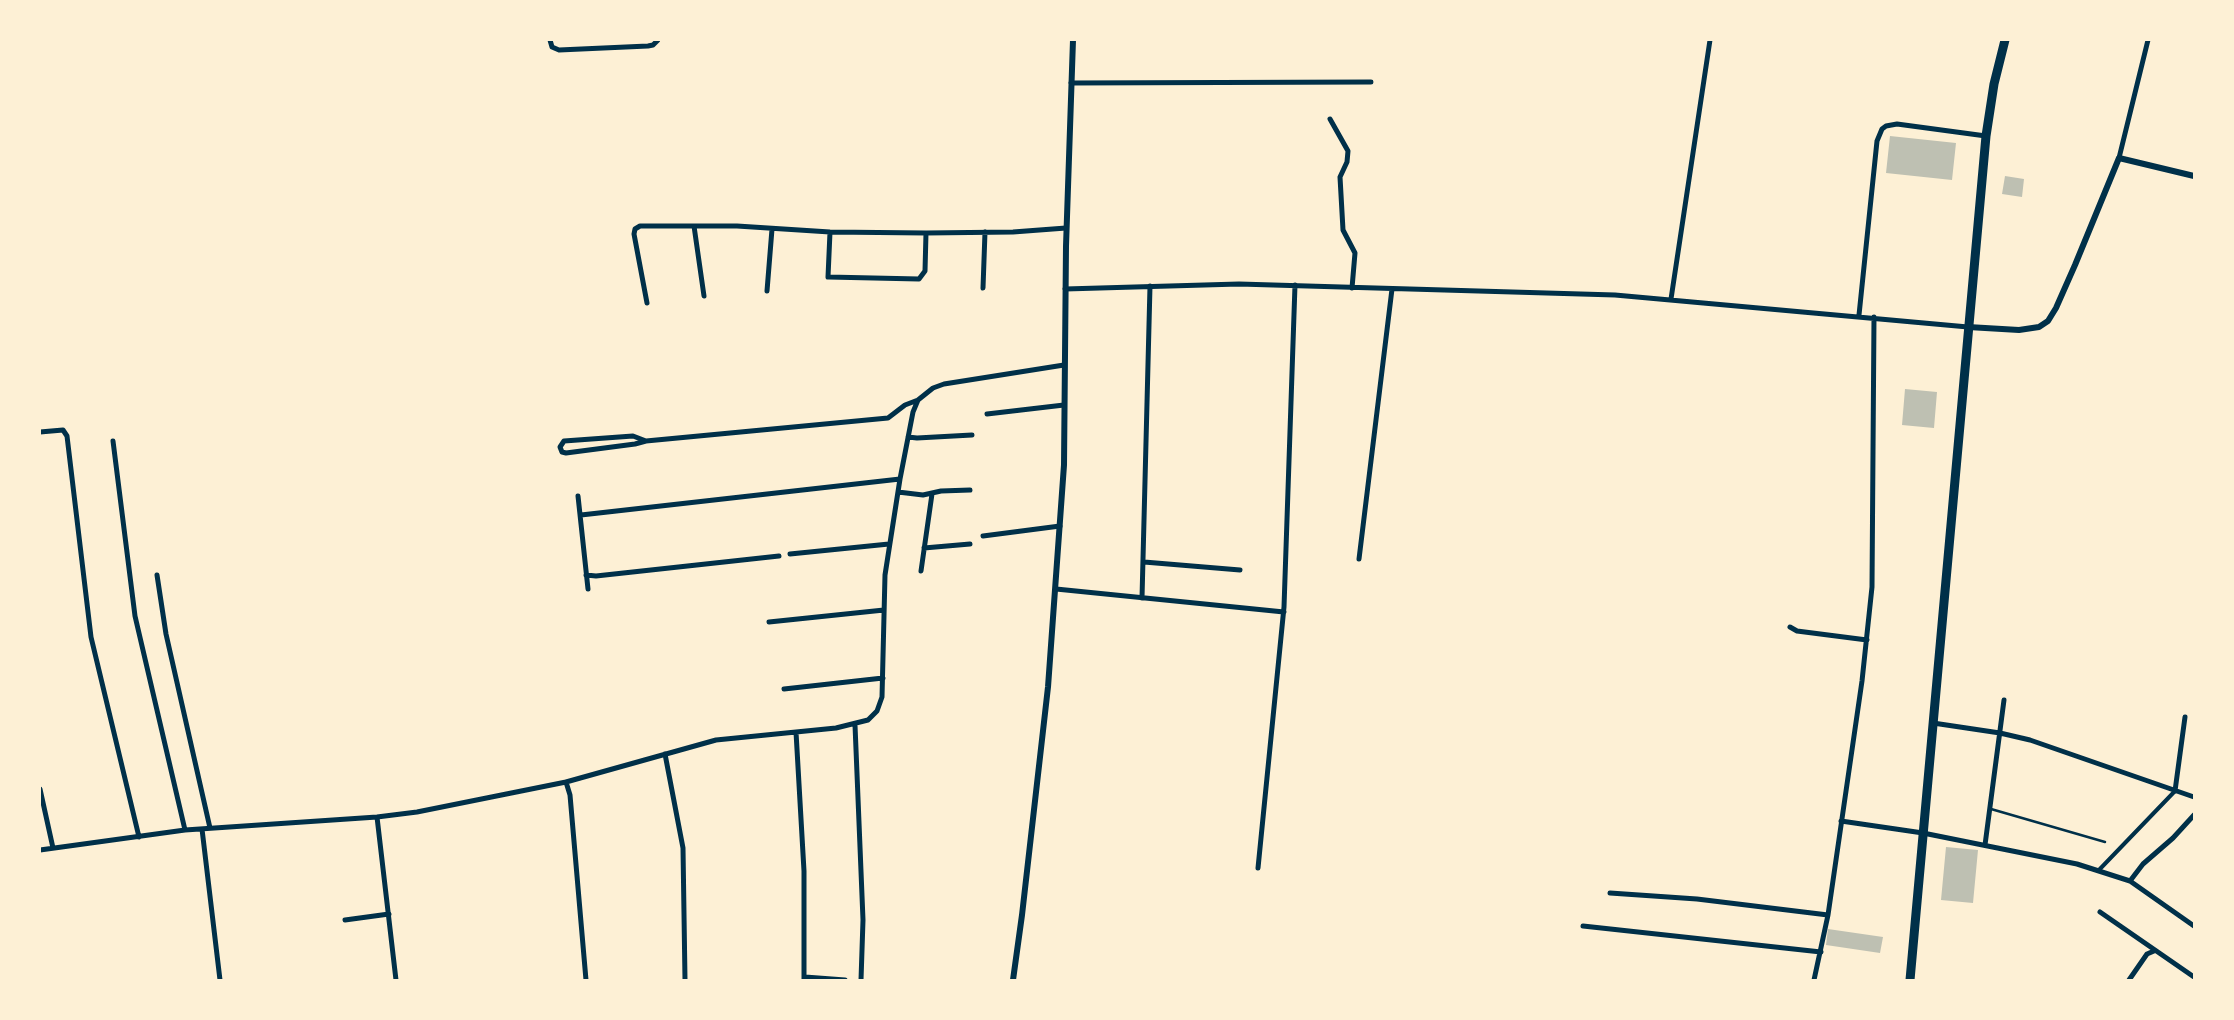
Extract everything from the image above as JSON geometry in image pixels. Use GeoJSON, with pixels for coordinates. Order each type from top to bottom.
{"type":"FeatureCollection","features":[{"type":"Feature","properties":{"kind":"highway"},"geometry":{"type":"LineString","coordinates":[[1910,980],[1986,136],[1994,84],[2005,40]]}},
{"type":"Feature","properties":{"kind":"street"},"geometry":{"type":"LineString","coordinates":[[550,40],[552,47],[559,50],[648,46],[653,45],[658,40]]}},
{"type":"Feature","properties":{"kind":"street"},"geometry":{"type":"LineString","coordinates":[[1013,980],[1039,768],[1056,589],[1064,464],[1066,228],[1073,40]]}},
{"type":"Feature","properties":{"kind":"street"},"geometry":{"type":"LineString","coordinates":[[1671,299],[1710,40]]}},
{"type":"Feature","properties":{"kind":"street"},"geometry":{"type":"LineString","coordinates":[[1065,289],[1239,284],[1562,293],[1671,299],[1859,315],[1968,327],[2019,330],[2039,327],[2048,321],[2056,308],[2119,158],[2148,40]]}},
{"type":"Feature","properties":{"kind":"street"},"geometry":{"type":"LineString","coordinates":[[1071,83],[1371,82]]}},
{"type":"Feature","properties":{"kind":"street"},"geometry":{"type":"LineString","coordinates":[[1330,119],[1348,151],[1347,162],[1341,174],[1342,230],[1355,253],[1352,288]]}},
{"type":"Feature","properties":{"kind":"street"},"geometry":{"type":"LineString","coordinates":[[1859,315],[1877,141],[1882,129],[1896,124],[1986,136]]}},
{"type":"Feature","properties":{"kind":"street"},"geometry":{"type":"LineString","coordinates":[[2119,158],[2194,176]]}},
{"type":"Feature","properties":{"kind":"street"},"geometry":{"type":"LineString","coordinates":[[647,303],[634,234],[635,229],[649,225],[772,228],[830,232],[926,233],[1066,228]]}},
{"type":"Feature","properties":{"kind":"street"},"geometry":{"type":"LineString","coordinates":[[694,226],[704,296]]}},
{"type":"Feature","properties":{"kind":"street"},"geometry":{"type":"LineString","coordinates":[[767,291],[772,228]]}},
{"type":"Feature","properties":{"kind":"street"},"geometry":{"type":"LineString","coordinates":[[830,232],[828,277],[918,279],[925,271],[926,233]]}},
{"type":"Feature","properties":{"kind":"street"},"geometry":{"type":"LineString","coordinates":[[983,288],[985,232]]}},
{"type":"Feature","properties":{"kind":"street"},"geometry":{"type":"LineString","coordinates":[[1258,868],[1284,612],[1295,285]]}},
{"type":"Feature","properties":{"kind":"street"},"geometry":{"type":"LineString","coordinates":[[1142,598],[1150,286]]}},
{"type":"Feature","properties":{"kind":"street"},"geometry":{"type":"LineString","coordinates":[[1359,559],[1392,289]]}},
{"type":"Feature","properties":{"kind":"street"},"geometry":{"type":"LineString","coordinates":[[1814,980],[1828,915],[1867,640],[1874,560],[1874,317]]}},
{"type":"Feature","properties":{"kind":"street"},"geometry":{"type":"LineString","coordinates":[[646,441],[633,436],[564,442],[560,447],[562,452],[566,453],[646,441],[888,418],[905,405],[918,400],[933,388],[944,384],[1064,366]]}},
{"type":"Feature","properties":{"kind":"street"},"geometry":{"type":"LineString","coordinates":[[40,850],[185,830],[377,817],[469,802],[566,782],[726,739],[855,725],[868,720],[877,711],[882,697],[884,610],[889,544],[908,437],[918,400]]}},
{"type":"Feature","properties":{"kind":"street"},"geometry":{"type":"LineString","coordinates":[[987,414],[1064,405]]}},
{"type":"Feature","properties":{"kind":"street"},"geometry":{"type":"LineString","coordinates":[[40,432],[63,430],[67,436],[90,637],[139,837]]}},
{"type":"Feature","properties":{"kind":"street"},"geometry":{"type":"LineString","coordinates":[[908,437],[972,435]]}},
{"type":"Feature","properties":{"kind":"street"},"geometry":{"type":"LineString","coordinates":[[113,441],[135,616],[185,830]]}},
{"type":"Feature","properties":{"kind":"street"},"geometry":{"type":"LineString","coordinates":[[581,515],[900,479]]}},
{"type":"Feature","properties":{"kind":"street"},"geometry":{"type":"LineString","coordinates":[[898,492],[932,494],[941,491],[970,490]]}},
{"type":"Feature","properties":{"kind":"street"},"geometry":{"type":"LineString","coordinates":[[920,571],[932,494]]}},
{"type":"Feature","properties":{"kind":"street"},"geometry":{"type":"LineString","coordinates":[[578,496],[581,515],[579,521],[588,589]]}},
{"type":"Feature","properties":{"kind":"street"},"geometry":{"type":"LineString","coordinates":[[983,536],[1060,526]]}},
{"type":"Feature","properties":{"kind":"street"},"geometry":{"type":"LineString","coordinates":[[790,554],[889,544]]}},
{"type":"Feature","properties":{"kind":"street"},"geometry":{"type":"LineString","coordinates":[[924,548],[970,544]]}},
{"type":"Feature","properties":{"kind":"street"},"geometry":{"type":"LineString","coordinates":[[586,575],[596,576],[779,556]]}},
{"type":"Feature","properties":{"kind":"street"},"geometry":{"type":"LineString","coordinates":[[1144,562],[1240,570]]}},
{"type":"Feature","properties":{"kind":"street"},"geometry":{"type":"LineString","coordinates":[[156,575],[166,634],[210,828]]}},
{"type":"Feature","properties":{"kind":"street"},"geometry":{"type":"LineString","coordinates":[[1056,589],[1284,612]]}},
{"type":"Feature","properties":{"kind":"street"},"geometry":{"type":"LineString","coordinates":[[769,622],[884,610]]}},
{"type":"Feature","properties":{"kind":"street"},"geometry":{"type":"LineString","coordinates":[[1790,627],[1797,631],[1867,640]]}},
{"type":"Feature","properties":{"kind":"street"},"geometry":{"type":"LineString","coordinates":[[784,689],[883,678]]}},
{"type":"Feature","properties":{"kind":"street"},"geometry":{"type":"LineString","coordinates":[[1985,845],[2004,700]]}},
{"type":"Feature","properties":{"kind":"street"},"geometry":{"type":"LineString","coordinates":[[2098,871],[2175,791],[2185,717]]}},
{"type":"Feature","properties":{"kind":"street"},"geometry":{"type":"LineString","coordinates":[[1933,723],[2000,733],[2030,740],[2194,797]]}},
{"type":"Feature","properties":{"kind":"street"},"geometry":{"type":"LineString","coordinates":[[855,725],[863,920],[861,980]]}},
{"type":"Feature","properties":{"kind":"street"},"geometry":{"type":"LineString","coordinates":[[796,732],[804,888],[804,978],[845,980]]}},
{"type":"Feature","properties":{"kind":"street"},"geometry":{"type":"LineString","coordinates":[[665,754],[683,848],[685,980]]}},
{"type":"Feature","properties":{"kind":"street"},"geometry":{"type":"LineString","coordinates":[[566,782],[570,795],[586,980]]}},
{"type":"Feature","properties":{"kind":"street"},"geometry":{"type":"LineString","coordinates":[[40,789],[53,848]]}},
{"type":"Feature","properties":{"kind":"street"},"geometry":{"type":"LineString","coordinates":[[2130,881],[2143,864],[2173,838],[2194,815]]}},
{"type":"Feature","properties":{"kind":"street"},"geometry":{"type":"LineString","coordinates":[[377,817],[396,980]]}},
{"type":"Feature","properties":{"kind":"street"},"geometry":{"type":"LineString","coordinates":[[1841,821],[1922,833],[2062,860],[2130,881],[2194,926]]}},
{"type":"Feature","properties":{"kind":"street"},"geometry":{"type":"LineString","coordinates":[[202,829],[220,980]]}},
{"type":"Feature","properties":{"kind":"street"},"geometry":{"type":"LineString","coordinates":[[1610,894],[1697,899],[1828,915]]}},
{"type":"Feature","properties":{"kind":"street"},"geometry":{"type":"LineString","coordinates":[[2100,912],[2194,977]]}},
{"type":"Feature","properties":{"kind":"street"},"geometry":{"type":"LineString","coordinates":[[344,920],[389,914]]}},
{"type":"Feature","properties":{"kind":"street"},"geometry":{"type":"LineString","coordinates":[[1583,926],[1821,952]]}},
{"type":"Feature","properties":{"kind":"street"},"geometry":{"type":"LineString","coordinates":[[2129,980],[2148,954],[2154,951]]}},
{"type":"Feature","properties":{"kind":"lane"},"geometry":{"type":"LineString","coordinates":[[1989,809],[2105,842]]}},
{"type":"Feature","properties":{"kind":"building"},"geometry":{"type":"Polygon","coordinates":[[[1890,136],[1956,143],[1952,180],[1886,173],[1890,136]]]}},
{"type":"Feature","properties":{"kind":"building"},"geometry":{"type":"Polygon","coordinates":[[[2005,176],[2024,179],[2022,197],[2002,194],[2005,176]]]}},
{"type":"Feature","properties":{"kind":"building"},"geometry":{"type":"Polygon","coordinates":[[[1905,389],[1937,392],[1934,428],[1902,425],[1905,389]]]}},
{"type":"Feature","properties":{"kind":"building"},"geometry":{"type":"Polygon","coordinates":[[[1946,847],[1978,850],[1973,903],[1941,900],[1946,847]]]}},
{"type":"Feature","properties":{"kind":"building"},"geometry":{"type":"Polygon","coordinates":[[[1828,929],[1883,937],[1880,953],[1826,945],[1828,929]]]}}]}
